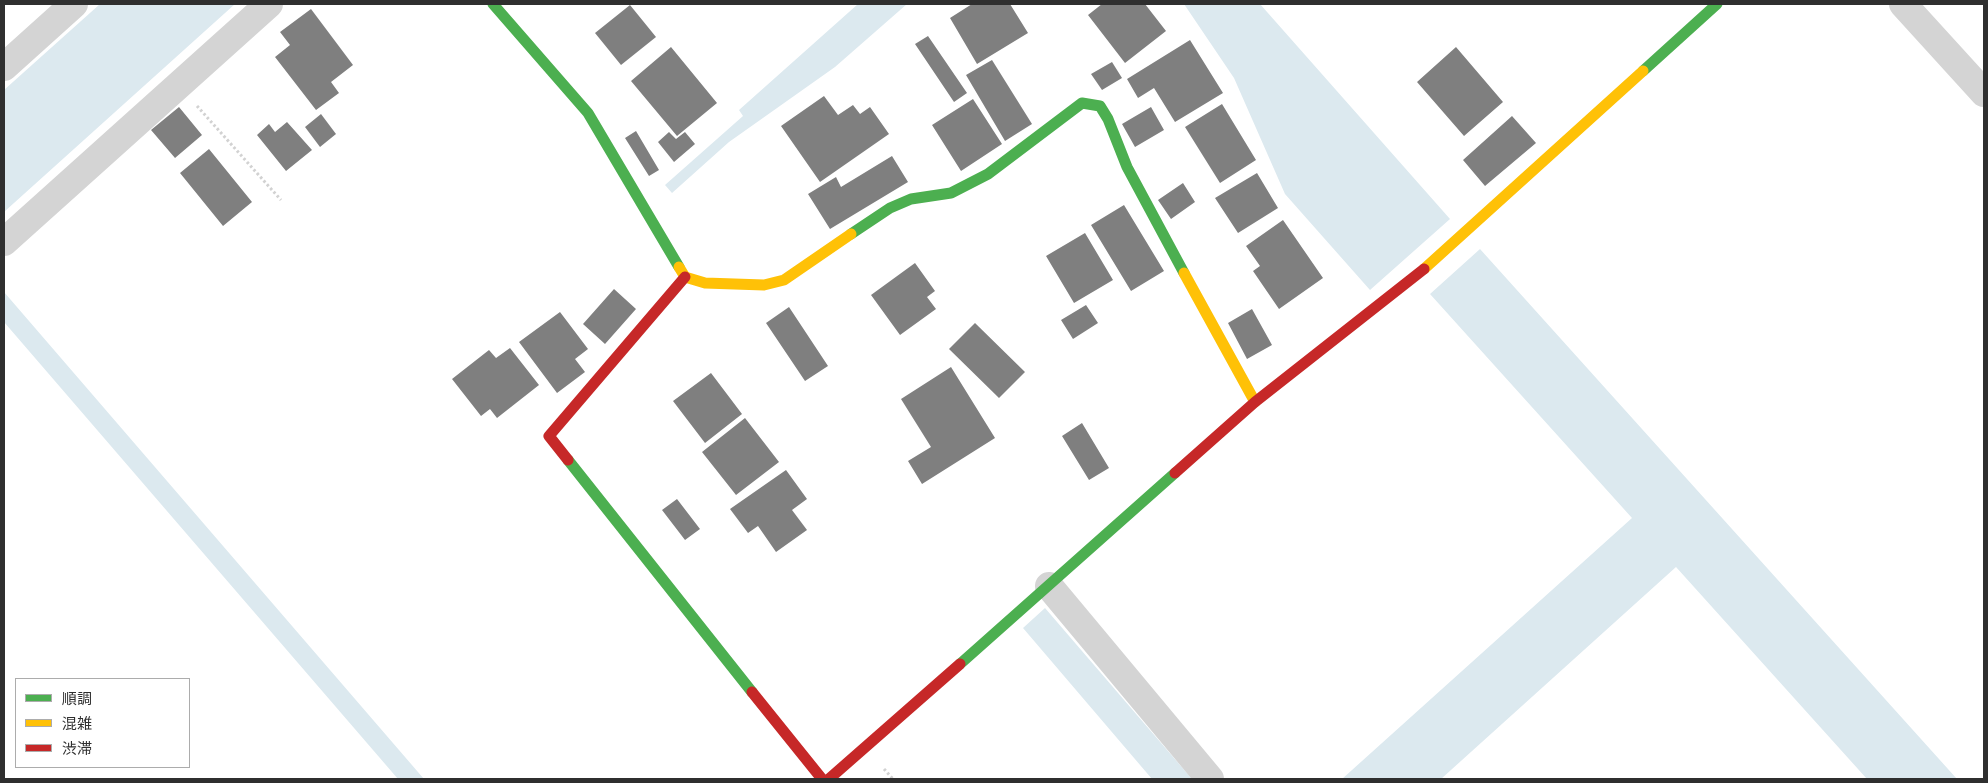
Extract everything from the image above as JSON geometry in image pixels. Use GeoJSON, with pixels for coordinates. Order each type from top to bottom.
{"type":"FeatureCollection","features":[{"type":"Feature","properties":{"kind":"street"},"geometry":{"type":"LineString","coordinates":[[4,68],[74,4]]}},
{"type":"Feature","properties":{"kind":"street"},"geometry":{"type":"LineString","coordinates":[[4,242],[269,4]]}},
{"type":"Feature","properties":{"kind":"street"},"geometry":{"type":"LineString","coordinates":[[493,4],[588,113],[685,277],[705,283],[764,285],[784,280],[890,208],[911,199],[951,192],[988,174],[1082,103],[1100,106],[1108,119],[1126,167],[1255,402]]}},
{"type":"Feature","properties":{"kind":"street"},"geometry":{"type":"LineString","coordinates":[[829,779],[1255,402],[1423,270],[1717,4]]}},
{"type":"Feature","properties":{"kind":"street"},"geometry":{"type":"LineString","coordinates":[[1903,4],[1984,93]]}},
{"type":"Feature","properties":{"kind":"street"},"geometry":{"type":"LineString","coordinates":[[685,277],[550,436],[822,779]]}},
{"type":"Feature","properties":{"kind":"street"},"geometry":{"type":"LineString","coordinates":[[1048,586],[1210,779]]}},
{"type":"Feature","properties":{"kind":"path"},"geometry":{"type":"LineString","coordinates":[[178,85],[281,200]]}},
{"type":"Feature","properties":{"kind":"shaded area"},"geometry":{"type":"Polygon","coordinates":[[[100,4],[235,4],[4,212],[4,90],[100,4]]]}},
{"type":"Feature","properties":{"kind":"shaded area"},"geometry":{"type":"Polygon","coordinates":[[[858,4],[907,4],[835,67],[729,142],[672,193],[665,185],[743,116],[739,110],[858,4]]]}},
{"type":"Feature","properties":{"kind":"shaded area"},"geometry":{"type":"Polygon","coordinates":[[[1184,4],[1260,4],[1450,219],[1370,290],[1285,194],[1234,78],[1184,4]]]}},
{"type":"Feature","properties":{"kind":"shaded area"},"geometry":{"type":"Polygon","coordinates":[[[1480,249],[1957,779],[1867,779],[1676,567],[1441,779],[1342,779],[1632,518],[1430,294],[1480,249]]]}},
{"type":"Feature","properties":{"kind":"shaded area"},"geometry":{"type":"Polygon","coordinates":[[[4,292],[424,779],[398,779],[4,322],[4,292]]]}},
{"type":"Feature","properties":{"kind":"shaded area"},"geometry":{"type":"Polygon","coordinates":[[[1045,608],[1192,779],[1152,779],[1023,628],[1045,608]]]}},
{"type":"Feature","properties":{"kind":"building"},"geometry":{"type":"Polygon","coordinates":[[[972,4],[1010,4],[1028,33],[977,64],[950,18],[972,4]]]}},
{"type":"Feature","properties":{"kind":"building"},"geometry":{"type":"Polygon","coordinates":[[[1102,4],[1145,4],[1166,31],[1125,63],[1088,15],[1102,4]]]}},
{"type":"Feature","properties":{"kind":"building"},"geometry":{"type":"Polygon","coordinates":[[[630,5],[656,37],[621,65],[595,33],[630,5]]]}},
{"type":"Feature","properties":{"kind":"building"},"geometry":{"type":"Polygon","coordinates":[[[311,9],[353,65],[331,82],[339,93],[316,110],[275,57],[290,45],[280,32],[311,9]]]}},
{"type":"Feature","properties":{"kind":"building"},"geometry":{"type":"Polygon","coordinates":[[[928,36],[967,93],[954,102],[915,44],[928,36]]]}},
{"type":"Feature","properties":{"kind":"building"},"geometry":{"type":"Polygon","coordinates":[[[1190,40],[1223,93],[1175,122],[1154,88],[1138,98],[1127,79],[1190,40]]]}},
{"type":"Feature","properties":{"kind":"building"},"geometry":{"type":"Polygon","coordinates":[[[671,47],[717,103],[677,136],[631,81],[671,47]]]}},
{"type":"Feature","properties":{"kind":"building"},"geometry":{"type":"Polygon","coordinates":[[[1456,47],[1503,102],[1464,136],[1417,82],[1456,47]]]}},
{"type":"Feature","properties":{"kind":"building"},"geometry":{"type":"Polygon","coordinates":[[[992,60],[1032,124],[1005,141],[966,75],[992,60]]]}},
{"type":"Feature","properties":{"kind":"building"},"geometry":{"type":"Polygon","coordinates":[[[1112,62],[1122,78],[1102,90],[1091,74],[1112,62]]]}},
{"type":"Feature","properties":{"kind":"building"},"geometry":{"type":"Polygon","coordinates":[[[824,96],[838,115],[853,105],[860,114],[870,107],[889,134],[820,182],[781,126],[824,96]]]}},
{"type":"Feature","properties":{"kind":"building"},"geometry":{"type":"Polygon","coordinates":[[[973,99],[1002,144],[961,171],[932,125],[973,99]]]}},
{"type":"Feature","properties":{"kind":"building"},"geometry":{"type":"Polygon","coordinates":[[[1222,104],[1256,160],[1220,183],[1185,127],[1222,104]]]}},
{"type":"Feature","properties":{"kind":"building"},"geometry":{"type":"Polygon","coordinates":[[[179,107],[202,135],[175,158],[151,130],[179,107]]]}},
{"type":"Feature","properties":{"kind":"building"},"geometry":{"type":"Polygon","coordinates":[[[1151,107],[1164,130],[1135,147],[1122,124],[1151,107]]]}},
{"type":"Feature","properties":{"kind":"building"},"geometry":{"type":"Polygon","coordinates":[[[321,114],[336,134],[320,147],[305,127],[321,114]]]}},
{"type":"Feature","properties":{"kind":"building"},"geometry":{"type":"Polygon","coordinates":[[[1512,116],[1536,143],[1485,186],[1463,160],[1512,116]]]}},
{"type":"Feature","properties":{"kind":"building"},"geometry":{"type":"Polygon","coordinates":[[[287,122],[312,150],[286,171],[257,135],[269,124],[275,132],[287,122]]]}},
{"type":"Feature","properties":{"kind":"building"},"geometry":{"type":"Polygon","coordinates":[[[636,131],[659,170],[649,176],[625,138],[636,131]]]}},
{"type":"Feature","properties":{"kind":"building"},"geometry":{"type":"Polygon","coordinates":[[[669,132],[676,139],[685,132],[695,144],[674,162],[658,142],[669,132]]]}},
{"type":"Feature","properties":{"kind":"building"},"geometry":{"type":"Polygon","coordinates":[[[209,149],[252,202],[223,226],[180,173],[209,149]]]}},
{"type":"Feature","properties":{"kind":"building"},"geometry":{"type":"Polygon","coordinates":[[[892,156],[908,182],[830,229],[808,194],[836,177],[841,187],[892,156]]]}},
{"type":"Feature","properties":{"kind":"building"},"geometry":{"type":"Polygon","coordinates":[[[1257,173],[1278,208],[1238,233],[1215,198],[1257,173]]]}},
{"type":"Feature","properties":{"kind":"building"},"geometry":{"type":"Polygon","coordinates":[[[1183,183],[1195,202],[1171,219],[1158,200],[1183,183]]]}},
{"type":"Feature","properties":{"kind":"building"},"geometry":{"type":"Polygon","coordinates":[[[1124,205],[1164,271],[1131,291],[1091,225],[1124,205]]]}},
{"type":"Feature","properties":{"kind":"building"},"geometry":{"type":"Polygon","coordinates":[[[1283,220],[1323,278],[1279,309],[1253,271],[1260,266],[1246,246],[1283,220]]]}},
{"type":"Feature","properties":{"kind":"building"},"geometry":{"type":"Polygon","coordinates":[[[1085,233],[1113,280],[1074,303],[1046,256],[1085,233]]]}},
{"type":"Feature","properties":{"kind":"building"},"geometry":{"type":"Polygon","coordinates":[[[915,263],[935,291],[927,297],[936,309],[900,335],[871,295],[915,263]]]}},
{"type":"Feature","properties":{"kind":"building"},"geometry":{"type":"Polygon","coordinates":[[[614,289],[636,309],[605,344],[583,324],[614,289]]]}},
{"type":"Feature","properties":{"kind":"building"},"geometry":{"type":"Polygon","coordinates":[[[1086,305],[1098,323],[1073,339],[1061,320],[1086,305]]]}},
{"type":"Feature","properties":{"kind":"building"},"geometry":{"type":"Polygon","coordinates":[[[789,307],[828,366],[805,381],[766,323],[789,307]]]}},
{"type":"Feature","properties":{"kind":"building"},"geometry":{"type":"Polygon","coordinates":[[[1252,309],[1272,345],[1247,359],[1228,323],[1252,309]]]}},
{"type":"Feature","properties":{"kind":"building"},"geometry":{"type":"Polygon","coordinates":[[[560,312],[588,349],[575,359],[585,372],[557,393],[519,342],[560,312]]]}},
{"type":"Feature","properties":{"kind":"building"},"geometry":{"type":"Polygon","coordinates":[[[975,323],[1025,372],[999,398],[949,349],[975,323]]]}},
{"type":"Feature","properties":{"kind":"building"},"geometry":{"type":"Polygon","coordinates":[[[510,348],[539,385],[497,418],[490,409],[481,416],[452,379],[489,350],[496,358],[510,348]]]}},
{"type":"Feature","properties":{"kind":"building"},"geometry":{"type":"Polygon","coordinates":[[[951,367],[995,438],[922,484],[908,461],[931,447],[901,399],[951,367]]]}},
{"type":"Feature","properties":{"kind":"building"},"geometry":{"type":"Polygon","coordinates":[[[711,373],[742,414],[705,443],[673,401],[711,373]]]}},
{"type":"Feature","properties":{"kind":"building"},"geometry":{"type":"Polygon","coordinates":[[[745,418],[779,462],[736,495],[702,452],[745,418]]]}},
{"type":"Feature","properties":{"kind":"building"},"geometry":{"type":"Polygon","coordinates":[[[1082,423],[1109,468],[1089,480],[1062,436],[1082,423]]]}},
{"type":"Feature","properties":{"kind":"building"},"geometry":{"type":"Polygon","coordinates":[[[786,470],[807,499],[792,510],[807,530],[776,552],[758,526],[748,533],[730,509],[786,470]]]}},
{"type":"Feature","properties":{"kind":"building"},"geometry":{"type":"Polygon","coordinates":[[[677,499],[700,529],[685,540],[662,510],[677,499]]]}},
{"type":"Feature","properties":{"kind":"traffic: fast"},"geometry":{"type":"LineString","coordinates":[[493,4],[588,113],[679,267]]}},
{"type":"Feature","properties":{"kind":"traffic: fast"},"geometry":{"type":"LineString","coordinates":[[1643,71],[1717,4]]}},
{"type":"Feature","properties":{"kind":"traffic: fast"},"geometry":{"type":"LineString","coordinates":[[851,234],[890,208],[911,199],[951,193],[988,174],[1082,103],[1100,106],[1108,119],[1127,167],[1184,273]]}},
{"type":"Feature","properties":{"kind":"traffic: fast"},"geometry":{"type":"LineString","coordinates":[[568,460],[752,692]]}},
{"type":"Feature","properties":{"kind":"traffic: fast"},"geometry":{"type":"LineString","coordinates":[[960,664],[1175,473]]}},
{"type":"Feature","properties":{"kind":"traffic: slow"},"geometry":{"type":"LineString","coordinates":[[1424,269],[1643,71]]}},
{"type":"Feature","properties":{"kind":"traffic: slow"},"geometry":{"type":"LineString","coordinates":[[679,267],[685,277],[705,283],[764,285],[784,280],[851,234]]}},
{"type":"Feature","properties":{"kind":"traffic: slow"},"geometry":{"type":"LineString","coordinates":[[1184,273],[1255,402]]}},
{"type":"Feature","properties":{"kind":"traffic: jam"},"geometry":{"type":"LineString","coordinates":[[1175,473],[1255,402],[1424,269]]}},
{"type":"Feature","properties":{"kind":"traffic: jam"},"geometry":{"type":"LineString","coordinates":[[568,460],[549,436],[685,277]]}},
{"type":"Feature","properties":{"kind":"traffic: jam"},"geometry":{"type":"LineString","coordinates":[[829,779],[960,664]]}},
{"type":"Feature","properties":{"kind":"traffic: jam"},"geometry":{"type":"LineString","coordinates":[[752,692],[822,779]]}}]}
